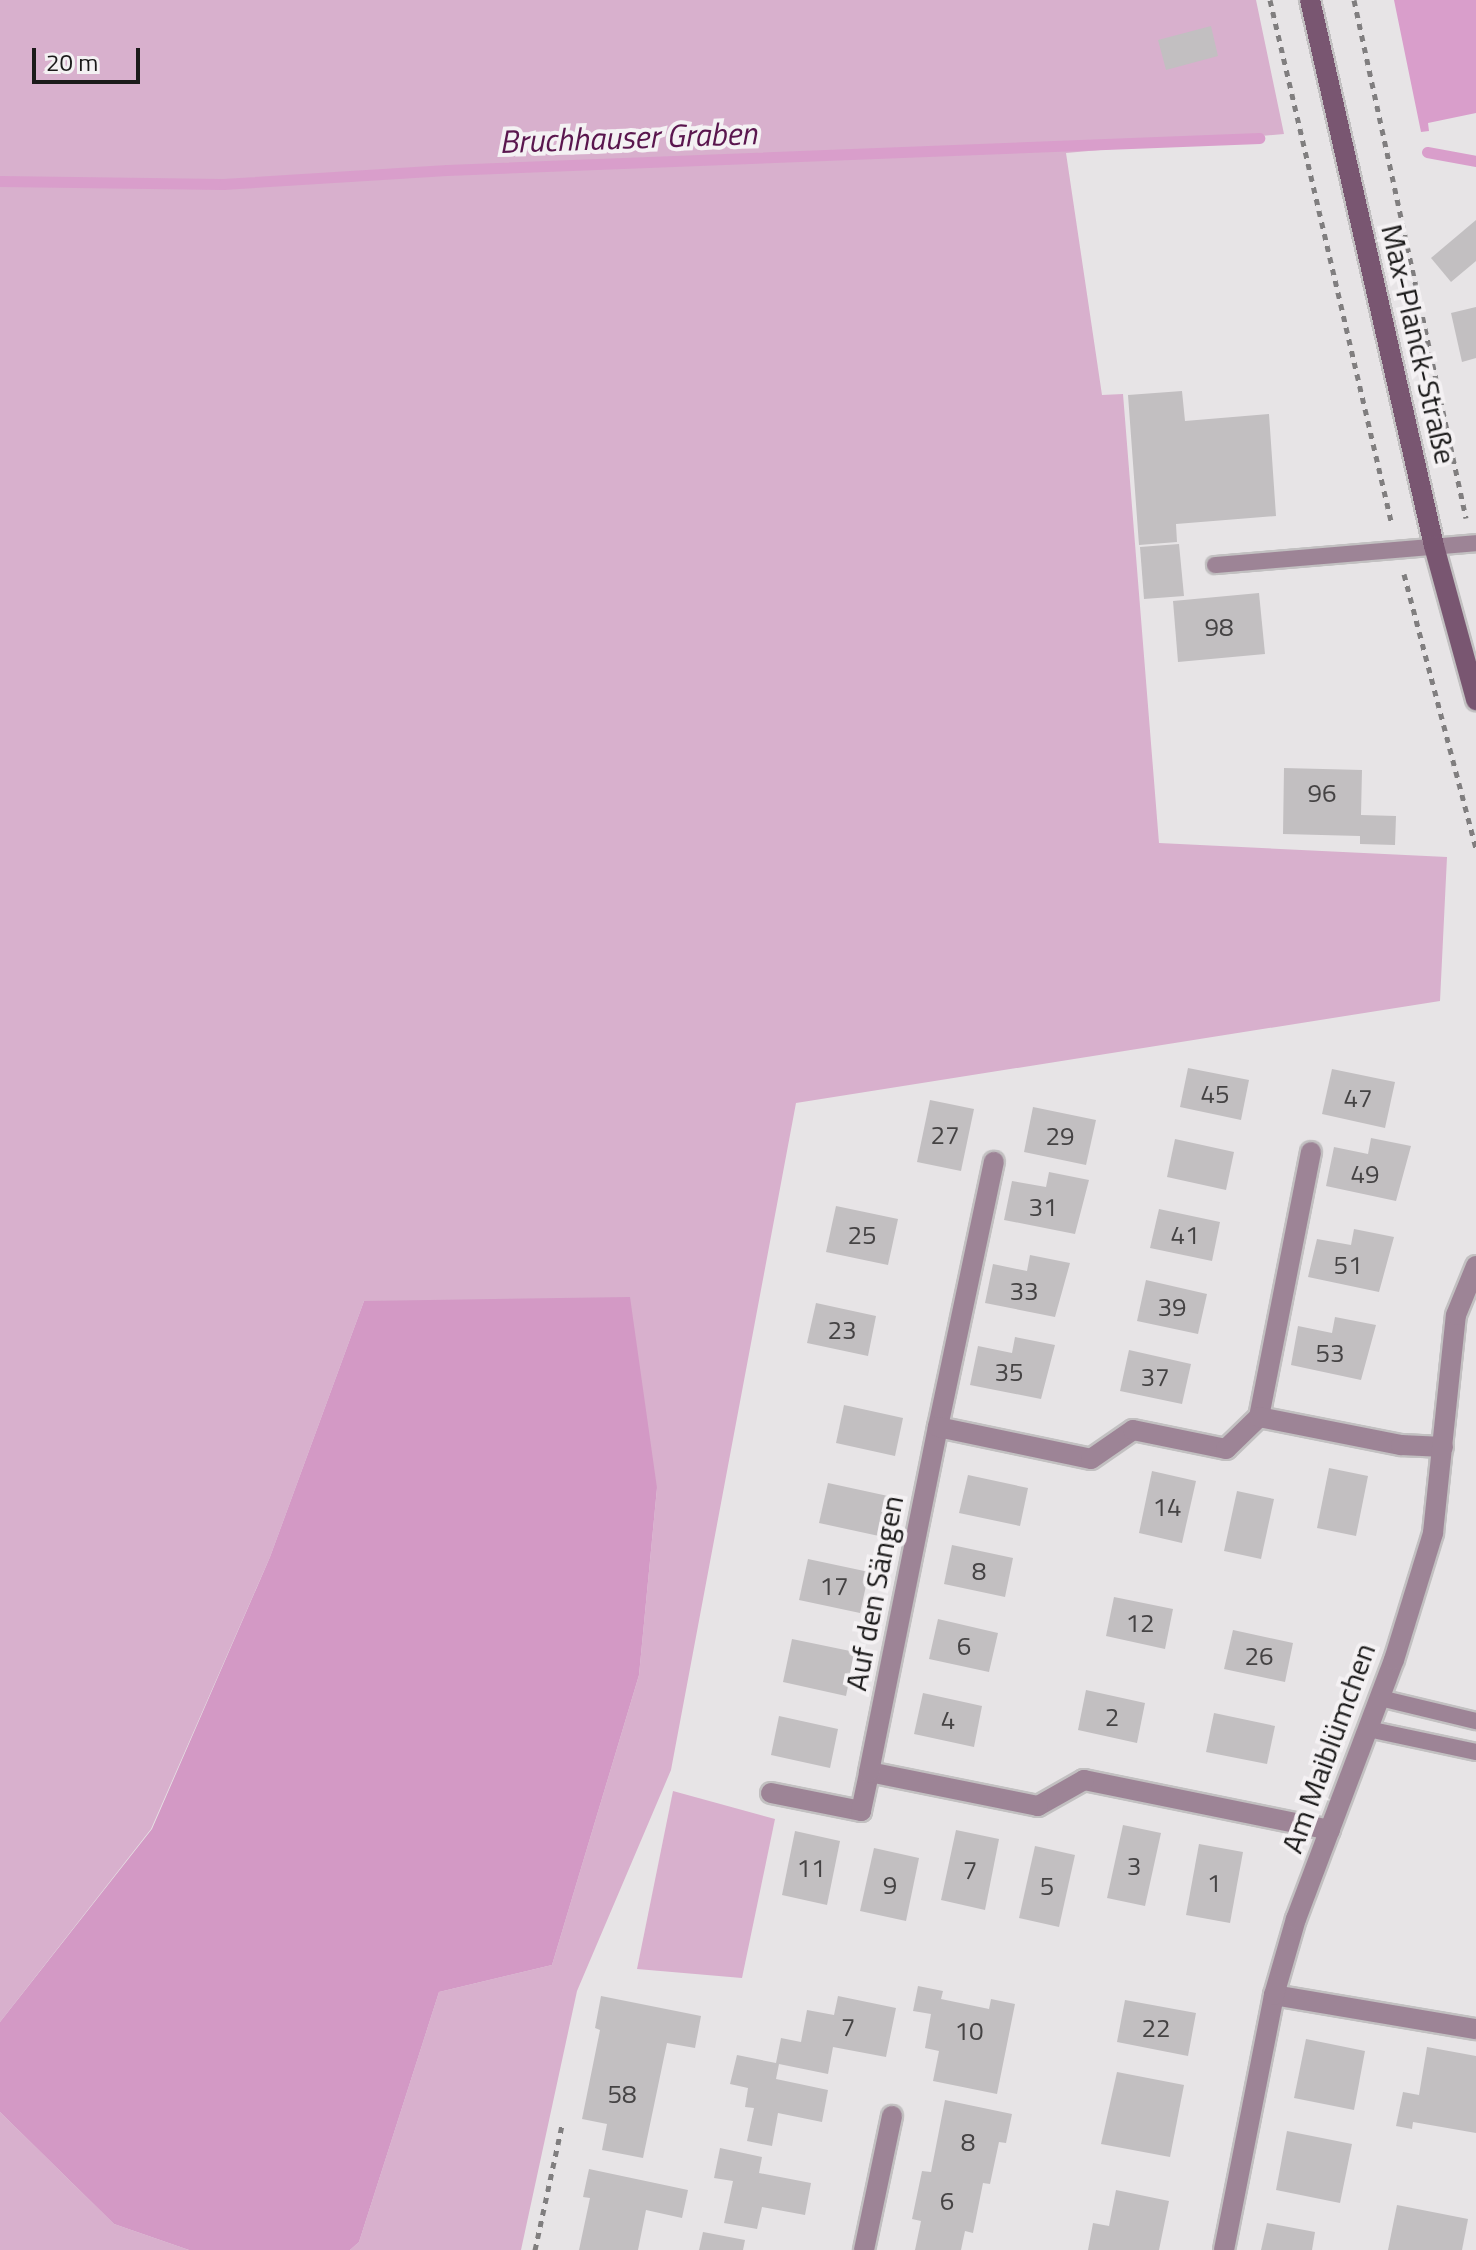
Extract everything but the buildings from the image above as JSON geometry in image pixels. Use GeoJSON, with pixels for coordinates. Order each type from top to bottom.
{"type":"FeatureCollection","features":[{"type":"Feature","properties":{"kind":"street","name":"Max-Planck-Straße"},"geometry":{"type":"LineString","coordinates":[[1310,0],[1434,546],[1476,700]]}},
{"type":"Feature","properties":{"kind":"street"},"geometry":{"type":"LineString","coordinates":[[938,1427],[1091,1459],[1133,1430],[1226,1449],[1259,1417],[1311,1152]]}},
{"type":"Feature","properties":{"kind":"street","name":"Auf den Sängen"},"geometry":{"type":"LineString","coordinates":[[771,1793],[861,1811],[994,1162]]}},
{"type":"Feature","properties":{"kind":"street","name":"Am Maiblümchen"},"geometry":{"type":"LineString","coordinates":[[1224,2250],[1274,1995],[1330,1830],[1380,1698],[1433,1533],[1456,1315],[1476,1266]]}},
{"type":"Feature","properties":{"kind":"street"},"geometry":{"type":"LineString","coordinates":[[1259,1417],[1401,1445],[1443,1447]]}},
{"type":"Feature","properties":{"kind":"street"},"geometry":{"type":"LineString","coordinates":[[869,1772],[1038,1806],[1084,1780],[1330,1830]]}},
{"type":"Feature","properties":{"kind":"street"},"geometry":{"type":"LineString","coordinates":[[1274,1995],[1476,2029]]}},
{"type":"Feature","properties":{"kind":"street"},"geometry":{"type":"LineString","coordinates":[[864,2250],[892,2116]]}},
{"type":"Feature","properties":{"kind":"lane"},"geometry":{"type":"LineString","coordinates":[[1215,565],[1474,543]]}},
{"type":"Feature","properties":{"kind":"lane"},"geometry":{"type":"LineString","coordinates":[[1380,1698],[1476,1721]]}},
{"type":"Feature","properties":{"kind":"lane"},"geometry":{"type":"LineString","coordinates":[[1368,1729],[1476,1752]]}},
{"type":"Feature","properties":{"kind":"path"},"geometry":{"type":"LineString","coordinates":[[1270,0],[1398,549],[1476,848]]}},
{"type":"Feature","properties":{"kind":"path"},"geometry":{"type":"LineString","coordinates":[[1354,0],[1474,543]]}},
{"type":"Feature","properties":{"kind":"path"},"geometry":{"type":"LineString","coordinates":[[535,2250],[562,2125]]}},
{"type":"Feature","properties":{"kind":"shaded area"},"geometry":{"type":"Polygon","coordinates":[[[0,0],[1256,0],[1284,134],[1066,153],[1102,395],[1123,394],[1159,843],[1447,857],[1440,1001],[796,1103],[671,1770],[577,1991],[521,2250],[350,2250],[359,2242],[439,1992],[552,1965],[639,1675],[657,1488],[364,1301],[270,1557],[151,1829],[0,2022],[0,0]]]}},
{"type":"Feature","properties":{"kind":"shaded area"},"geometry":{"type":"Polygon","coordinates":[[[1394,0],[1476,0],[1476,113],[1428,123],[1429,131],[1421,132],[1394,0]]]}},
{"type":"Feature","properties":{"kind":"shaded area"},"geometry":{"type":"Polygon","coordinates":[[[630,1297],[657,1488],[639,1675],[552,1965],[439,1992],[359,2242],[350,2250],[189,2250],[114,2224],[0,2112],[0,2022],[152,1829],[270,1557],[364,1301],[630,1297]]]}},
{"type":"Feature","properties":{"kind":"shaded area"},"geometry":{"type":"Polygon","coordinates":[[[673,1791],[775,1819],[742,1978],[637,1969],[673,1791]]]}},
{"type":"Feature","properties":{"kind":"shaded area"},"geometry":{"type":"Polygon","coordinates":[[[0,2112],[114,2224],[189,2250],[0,2250],[0,2112]]]}},
{"type":"Feature","properties":{"kind":"waterway","name":"Bruchhauser Graben"},"geometry":{"type":"LineString","coordinates":[[0,181],[223,184],[447,170],[1259,138]]}},
{"type":"Feature","properties":{"kind":"waterway","name":"Bruchhauser Graben"},"geometry":{"type":"LineString","coordinates":[[1427,152],[1476,161]]}}]}
